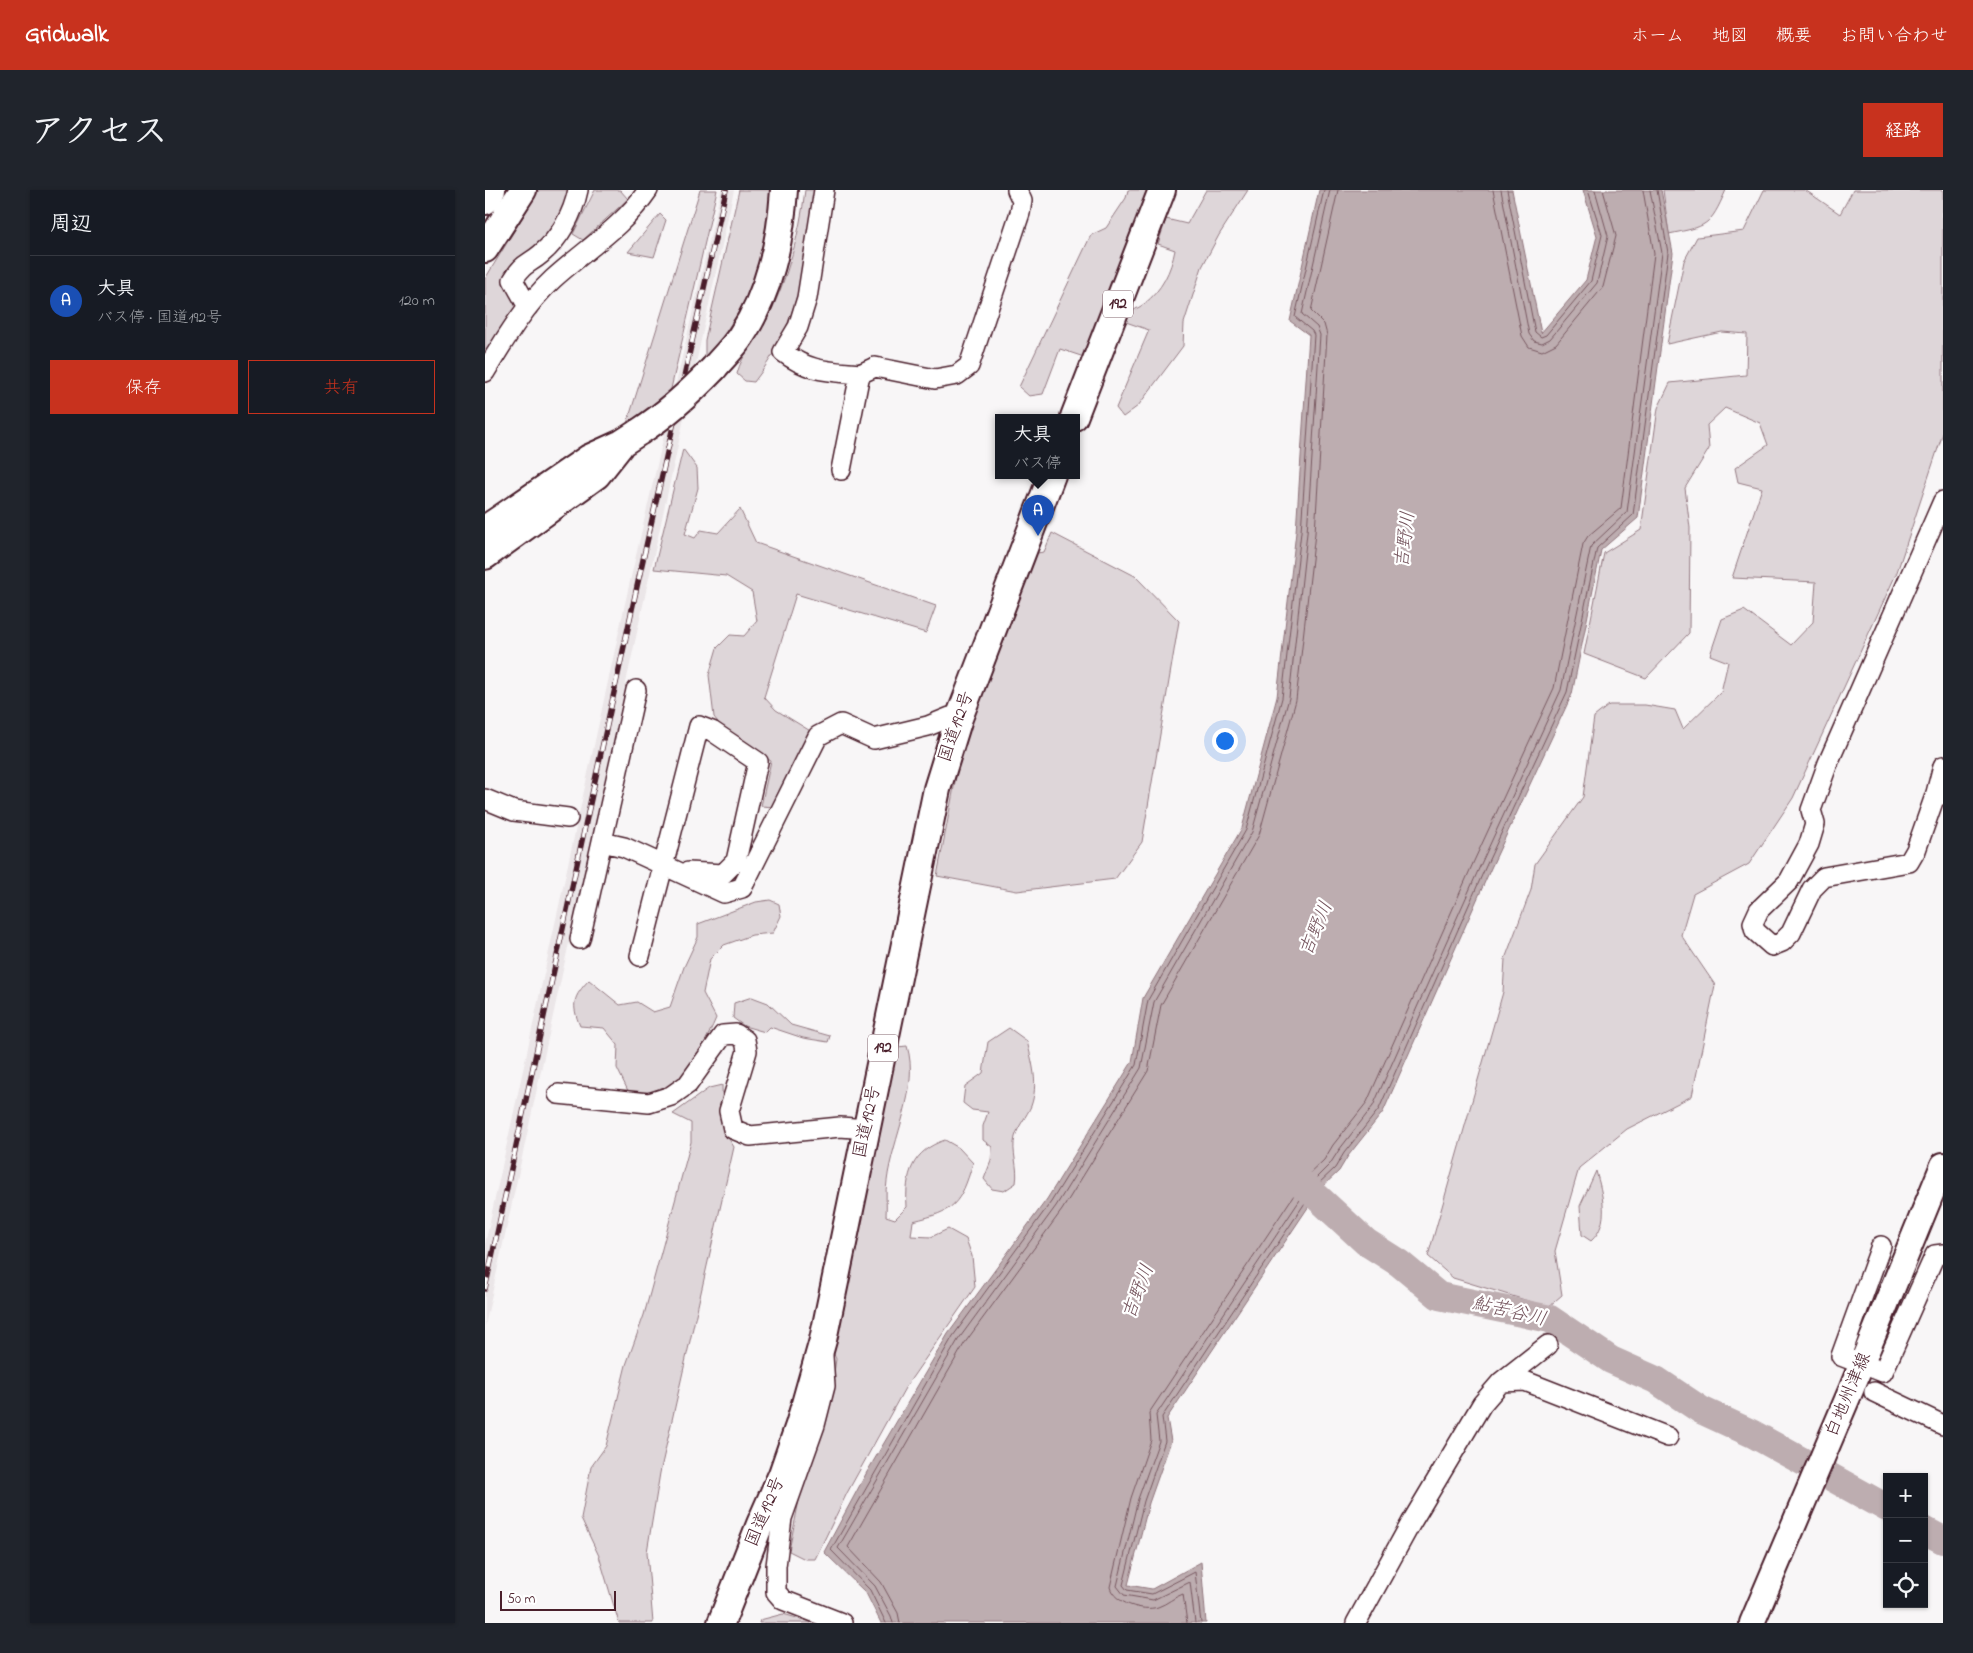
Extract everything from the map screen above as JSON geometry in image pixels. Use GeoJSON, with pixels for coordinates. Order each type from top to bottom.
{"type":"FeatureCollection","features":[{"type":"Feature","properties":{"kind":"highway"},"geometry":{"type":"LineString","coordinates":[[485,201],[492,190]]}},
{"type":"Feature","properties":{"kind":"highway"},"geometry":{"type":"LineString","coordinates":[[485,249],[523,190]]}},
{"type":"Feature","properties":{"kind":"highway"},"geometry":{"type":"LineString","coordinates":[[485,528],[589,458],[630,438],[662,417],[691,392],[714,368],[741,336],[760,300],[770,271],[784,190]]}},
{"type":"Feature","properties":{"kind":"highway","name":"192"},"geometry":{"type":"LineString","coordinates":[[1075,414],[1162,190]]}},
{"type":"Feature","properties":{"kind":"highway"},"geometry":{"type":"LineString","coordinates":[[485,556],[597,475],[630,438]]}},
{"type":"Feature","properties":{"kind":"highway","name":"国道192号"},"geometry":{"type":"LineString","coordinates":[[721,1623],[782,1474],[799,1425],[823,1340],[937,789],[959,718],[1050,479]]}},
{"type":"Feature","properties":{"kind":"main road","name":"白地州津線"},"geometry":{"type":"LineString","coordinates":[[1752,1623],[1863,1391],[1862,1365],[1943,1165]]}},
{"type":"Feature","properties":{"kind":"street"},"geometry":{"type":"LineString","coordinates":[[528,307],[513,280],[521,267],[541,254],[562,233],[578,190]]}},
{"type":"Feature","properties":{"kind":"street"},"geometry":{"type":"LineString","coordinates":[[485,372],[528,307],[553,279],[620,223],[648,190]]}},
{"type":"Feature","properties":{"kind":"street"},"geometry":{"type":"LineString","coordinates":[[824,190],[807,298],[798,328],[783,352],[798,364],[815,369],[860,374],[875,367],[935,379],[957,376],[969,366],[1021,213],[1022,201],[1017,190]]}},
{"type":"Feature","properties":{"kind":"street"},"geometry":{"type":"LineString","coordinates":[[841,470],[860,374]]}},
{"type":"Feature","properties":{"kind":"street"},"geometry":{"type":"LineString","coordinates":[[1943,501],[1828,763],[1811,810],[1815,824],[1809,844],[1789,881],[1759,910],[1753,923],[1755,931],[1772,946],[1782,942],[1791,933],[1812,889],[1824,877],[1909,862],[1917,850],[1939,794],[1943,766]]}},
{"type":"Feature","properties":{"kind":"street"},"geometry":{"type":"LineString","coordinates":[[580,939],[636,690]]}},
{"type":"Feature","properties":{"kind":"street"},"geometry":{"type":"LineString","coordinates":[[602,842],[624,847],[724,893],[742,888],[818,736],[841,724],[874,739],[928,726],[950,717],[959,718]]}},
{"type":"Feature","properties":{"kind":"street"},"geometry":{"type":"LineString","coordinates":[[640,956],[699,726],[712,731],[757,762],[736,861],[723,874],[688,872],[681,874]]}},
{"type":"Feature","properties":{"kind":"street"},"geometry":{"type":"LineString","coordinates":[[485,799],[514,811],[568,818]]}},
{"type":"Feature","properties":{"kind":"street"},"geometry":{"type":"LineString","coordinates":[[558,1094],[649,1103],[671,1096],[688,1084],[723,1035],[736,1034],[745,1040],[747,1051],[729,1111],[733,1129],[750,1136],[840,1127],[867,1129]]}},
{"type":"Feature","properties":{"kind":"street"},"geometry":{"type":"LineString","coordinates":[[1881,1246],[1841,1356],[1883,1372],[1935,1255],[1943,1254]]}},
{"type":"Feature","properties":{"kind":"street"},"geometry":{"type":"LineString","coordinates":[[823,1340],[825,1386],[815,1425],[783,1518],[776,1566],[776,1592],[783,1600],[842,1623]]}},
{"type":"Feature","properties":{"kind":"street"},"geometry":{"type":"LineString","coordinates":[[1356,1623],[1411,1523],[1482,1404],[1501,1382],[1548,1345]]}},
{"type":"Feature","properties":{"kind":"street"},"geometry":{"type":"LineString","coordinates":[[1501,1382],[1525,1381],[1668,1437]]}},
{"type":"Feature","properties":{"kind":"street"},"geometry":{"type":"LineString","coordinates":[[1863,1391],[1943,1425]]}},
{"type":"Feature","properties":{"kind":"shaded area"},"geometry":{"type":"Polygon","coordinates":[[[539,190],[573,190],[556,231],[538,248],[518,260],[518,304],[485,353],[485,279],[539,190]]]}},
{"type":"Feature","properties":{"kind":"shaded area"},"geometry":{"type":"Polygon","coordinates":[[[595,190],[620,190],[628,199],[583,240],[573,234],[595,190]]]}},
{"type":"Feature","properties":{"kind":"shaded area"},"geometry":{"type":"Polygon","coordinates":[[[700,190],[717,190],[670,393],[626,427],[700,190]]]}},
{"type":"Feature","properties":{"kind":"shaded area"},"geometry":{"type":"Polygon","coordinates":[[[721,190],[734,190],[485,1326],[485,1244],[628,590],[721,190]]]}},
{"type":"Feature","properties":{"kind":"shaded area"},"geometry":{"type":"Polygon","coordinates":[[[739,190],[771,190],[764,256],[761,268],[748,296],[705,360],[705,340],[739,190]]]}},
{"type":"Feature","properties":{"kind":"shaded area"},"geometry":{"type":"Polygon","coordinates":[[[805,190],[816,190],[809,242],[799,291],[781,338],[769,360],[754,382],[745,381],[737,374],[739,366],[768,318],[787,272],[796,240],[805,190]]]}},
{"type":"Feature","properties":{"kind":"shaded area"},"geometry":{"type":"Polygon","coordinates":[[[1128,190],[1157,190],[1087,358],[1060,349],[1043,394],[1029,396],[1019,387],[1091,235],[1106,228],[1126,198],[1128,190]]]}},
{"type":"Feature","properties":{"kind":"shaded area"},"geometry":{"type":"Polygon","coordinates":[[[1206,190],[1248,190],[1219,235],[1202,267],[1184,323],[1183,346],[1138,406],[1123,417],[1116,408],[1149,330],[1123,321],[1130,313],[1156,293],[1168,273],[1175,250],[1158,244],[1166,219],[1187,224],[1206,190]]]}},
{"type":"Feature","properties":{"kind":"shaded area"},"geometry":{"type":"Polygon","coordinates":[[[1663,190],[1726,190],[1716,211],[1706,223],[1692,229],[1669,234],[1663,190]]]}},
{"type":"Feature","properties":{"kind":"shaded area"},"geometry":{"type":"Polygon","coordinates":[[[1764,190],[1805,190],[1840,214],[1853,190],[1943,190],[1943,433],[1897,572],[1793,798],[1749,864],[1693,894],[1681,935],[1715,985],[1692,1096],[1627,1129],[1579,1168],[1555,1251],[1562,1295],[1548,1307],[1453,1278],[1428,1256],[1503,992],[1505,959],[1531,890],[1535,864],[1583,797],[1594,717],[1609,705],[1645,705],[1675,710],[1683,729],[1721,692],[1728,662],[1710,655],[1722,619],[1744,610],[1791,645],[1813,622],[1816,582],[1732,578],[1762,488],[1738,482],[1735,468],[1768,445],[1760,423],[1725,408],[1707,425],[1709,449],[1685,488],[1690,528],[1689,633],[1646,678],[1584,654],[1604,553],[1641,530],[1658,408],[1670,383],[1746,375],[1747,334],[1722,332],[1667,344],[1684,261],[1697,237],[1744,231],[1764,190]]]}},
{"type":"Feature","properties":{"kind":"shaded area"},"geometry":{"type":"Polygon","coordinates":[[[660,214],[666,220],[654,257],[628,252],[660,214]]]}},
{"type":"Feature","properties":{"kind":"shaded area"},"geometry":{"type":"Polygon","coordinates":[[[683,449],[697,468],[698,488],[685,534],[695,538],[701,530],[718,533],[740,509],[756,543],[936,606],[926,633],[796,594],[764,697],[776,710],[812,732],[774,807],[761,806],[771,761],[727,734],[714,717],[709,675],[717,648],[730,635],[744,636],[757,621],[752,592],[726,576],[654,569],[683,449]]]}},
{"type":"Feature","properties":{"kind":"shaded area"},"geometry":{"type":"Polygon","coordinates":[[[1052,533],[1135,576],[1179,621],[1142,842],[1115,879],[1017,891],[937,876],[964,735],[1037,553],[1044,552],[1052,533]]]}},
{"type":"Feature","properties":{"kind":"shaded area"},"geometry":{"type":"Polygon","coordinates":[[[770,900],[779,904],[781,916],[773,933],[752,935],[724,945],[710,959],[703,993],[716,1018],[686,1074],[671,1088],[657,1094],[630,1095],[617,1068],[618,1045],[604,1028],[580,1026],[575,1012],[575,1001],[580,991],[589,980],[620,1005],[637,1002],[653,1012],[670,1007],[684,967],[698,937],[698,924],[756,902],[770,900]]]}},
{"type":"Feature","properties":{"kind":"shaded area"},"geometry":{"type":"Polygon","coordinates":[[[752,997],[768,1003],[791,1025],[830,1036],[828,1042],[803,1038],[770,1027],[765,1032],[744,1026],[733,1018],[734,1003],[752,997]]]}},
{"type":"Feature","properties":{"kind":"shaded area"},"geometry":{"type":"Polygon","coordinates":[[[1009,1028],[1027,1041],[1035,1081],[1031,1106],[1015,1137],[1016,1183],[1004,1191],[992,1189],[984,1179],[991,1161],[992,1147],[983,1140],[983,1126],[988,1112],[972,1110],[963,1103],[965,1086],[983,1073],[988,1042],[1009,1028]]]}},
{"type":"Feature","properties":{"kind":"shaded area"},"geometry":{"type":"Polygon","coordinates":[[[907,1046],[910,1062],[908,1096],[886,1185],[886,1216],[895,1219],[907,1207],[909,1174],[918,1157],[925,1150],[945,1140],[959,1148],[973,1163],[964,1188],[954,1204],[947,1209],[938,1214],[913,1221],[911,1236],[931,1237],[948,1229],[966,1239],[972,1256],[975,1287],[905,1388],[847,1493],[815,1559],[805,1559],[789,1551],[803,1480],[828,1412],[836,1359],[833,1352],[897,1047],[907,1046]]]}},
{"type":"Feature","properties":{"kind":"shaded area"},"geometry":{"type":"Polygon","coordinates":[[[722,1085],[723,1129],[734,1147],[660,1473],[647,1552],[653,1623],[619,1623],[599,1556],[581,1518],[591,1467],[606,1446],[626,1365],[644,1315],[691,1142],[691,1123],[673,1114],[709,1088],[722,1085]]]}},
{"type":"Feature","properties":{"kind":"shaded area"},"geometry":{"type":"Polygon","coordinates":[[[1596,1171],[1601,1189],[1603,1217],[1597,1234],[1591,1241],[1582,1235],[1580,1206],[1596,1171]]]}},
{"type":"Feature","properties":{"kind":"shaded area"},"geometry":{"type":"Polygon","coordinates":[[[783,1614],[811,1623],[759,1623],[760,1620],[783,1614]]]}},
{"type":"Feature","properties":{"kind":"water","name":"吉野川"},"geometry":{"type":"Polygon","coordinates":[[[1319,190],[1512,190],[1541,333],[1586,280],[1597,236],[1583,190],[1661,190],[1673,253],[1638,518],[1601,550],[1572,694],[1491,868],[1383,1112],[1348,1156],[1339,1171],[1321,1188],[1167,1418],[1171,1441],[1149,1503],[1128,1585],[1152,1589],[1201,1562],[1206,1623],[881,1623],[866,1593],[824,1552],[867,1472],[948,1334],[1047,1199],[1132,1062],[1143,998],[1242,828],[1277,697],[1296,532],[1309,335],[1290,321],[1319,190]]]}},
{"type":"Feature","properties":{"kind":"waterway","name":"鮎苦谷川"},"geometry":{"type":"LineString","coordinates":[[1285,1181],[1302,1183],[1366,1242],[1399,1263],[1439,1296],[1550,1319],[1611,1360],[1656,1380],[1701,1410],[1753,1434],[1883,1506]]}},
{"type":"Feature","properties":{"kind":"waterway","name":"鮎苦谷川"},"geometry":{"type":"LineString","coordinates":[[1928,1532],[1943,1540]]}},
{"type":"Feature","properties":{"kind":"railway"},"geometry":{"type":"LineString","coordinates":[[485,1289],[636,591],[726,190]]}},
{"type":"Feature","properties":{"kind":"place","name":"大具"},"geometry":{"type":"Point","coordinates":[1038,536]}}]}
